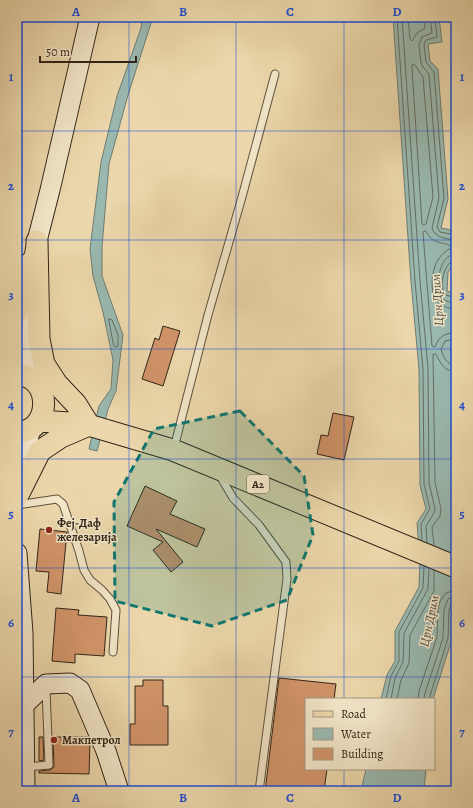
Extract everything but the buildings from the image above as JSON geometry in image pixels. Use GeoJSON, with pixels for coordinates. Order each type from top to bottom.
{"type":"FeatureCollection","features":[{"type":"Feature","properties":{"kind":"main road"},"geometry":{"type":"LineString","coordinates":[[19,324],[37,241]]}},
{"type":"Feature","properties":{"kind":"main road"},"geometry":{"type":"LineString","coordinates":[[17,497],[40,451],[61,437],[89,425],[76,404],[57,384],[44,364],[39,340],[37,241]]}},
{"type":"Feature","properties":{"kind":"main road"},"geometry":{"type":"LineString","coordinates":[[29,427],[43,411],[44,402],[30,382]]}},
{"type":"Feature","properties":{"kind":"main road","name":"A2"},"geometry":{"type":"LineString","coordinates":[[30,382],[89,425],[173,450],[456,567]]}},
{"type":"Feature","properties":{"kind":"main road","name":"A2"},"geometry":{"type":"LineString","coordinates":[[29,427],[89,425]]}},
{"type":"Feature","properties":{"kind":"street"},"geometry":{"type":"LineString","coordinates":[[37,241],[90,17]]}},
{"type":"Feature","properties":{"kind":"street"},"geometry":{"type":"LineString","coordinates":[[19,324],[30,382]]}},
{"type":"Feature","properties":{"kind":"street"},"geometry":{"type":"LineString","coordinates":[[17,484],[29,427]]}},
{"type":"Feature","properties":{"kind":"street"},"geometry":{"type":"LineString","coordinates":[[17,552],[24,633],[25,791]]}},
{"type":"Feature","properties":{"kind":"street"},"geometry":{"type":"LineString","coordinates":[[23,659],[46,684]]}},
{"type":"Feature","properties":{"kind":"street"},"geometry":{"type":"LineString","coordinates":[[24,705],[46,684],[70,683],[80,690],[106,751],[119,791]]}},
{"type":"Feature","properties":{"kind":"lane"},"geometry":{"type":"LineString","coordinates":[[173,450],[208,315],[275,74]]}},
{"type":"Feature","properties":{"kind":"lane"},"geometry":{"type":"LineString","coordinates":[[215,467],[234,498],[259,525],[286,562],[287,579],[259,791]]}},
{"type":"Feature","properties":{"kind":"lane"},"geometry":{"type":"LineString","coordinates":[[17,505],[57,499],[63,504],[79,550],[84,570],[90,580],[110,599],[116,610],[113,652]]}},
{"type":"Feature","properties":{"kind":"lane"},"geometry":{"type":"LineString","coordinates":[[26,767],[49,765],[46,684]]}},
{"type":"Feature","properties":{"kind":"highlighted area"},"geometry":{"type":"Polygon","coordinates":[[[240,411],[304,476],[313,535],[287,600],[212,626],[115,601],[114,502],[154,429],[240,411]]]}},
{"type":"Feature","properties":{"kind":"water"},"geometry":{"type":"Polygon","coordinates":[[[142,17],[153,17],[128,95],[109,164],[102,247],[102,276],[123,335],[116,391],[108,409],[97,451],[89,449],[99,406],[111,389],[113,360],[103,312],[93,276],[90,249],[101,162],[117,96],[141,28],[142,17]]]}},
{"type":"Feature","properties":{"kind":"water","name":"Црн Дрим"},"geometry":{"type":"Polygon","coordinates":[[[393,17],[439,17],[442,42],[428,44],[430,61],[438,69],[448,199],[441,228],[456,231],[456,261],[448,272],[447,291],[456,294],[456,347],[450,348],[456,357],[456,600],[453,610],[452,639],[433,698],[381,698],[387,675],[395,661],[395,631],[419,587],[420,560],[417,523],[426,509],[420,485],[419,369],[411,282],[393,17]]]}},
{"type":"Feature","properties":{"kind":"water"},"geometry":{"type":"Polygon","coordinates":[[[366,770],[426,770],[424,791],[361,791],[366,770]]]}},
{"type":"Feature","properties":{"kind":"waterway"},"geometry":{"type":"LineString","coordinates":[[451,17],[456,19]]}},
{"type":"Feature","properties":{"kind":"place","name":"Феј-Даф железарија"},"geometry":{"type":"Point","coordinates":[49,530]}},
{"type":"Feature","properties":{"kind":"place","name":"Макпетрол"},"geometry":{"type":"Point","coordinates":[54,740]}}]}
